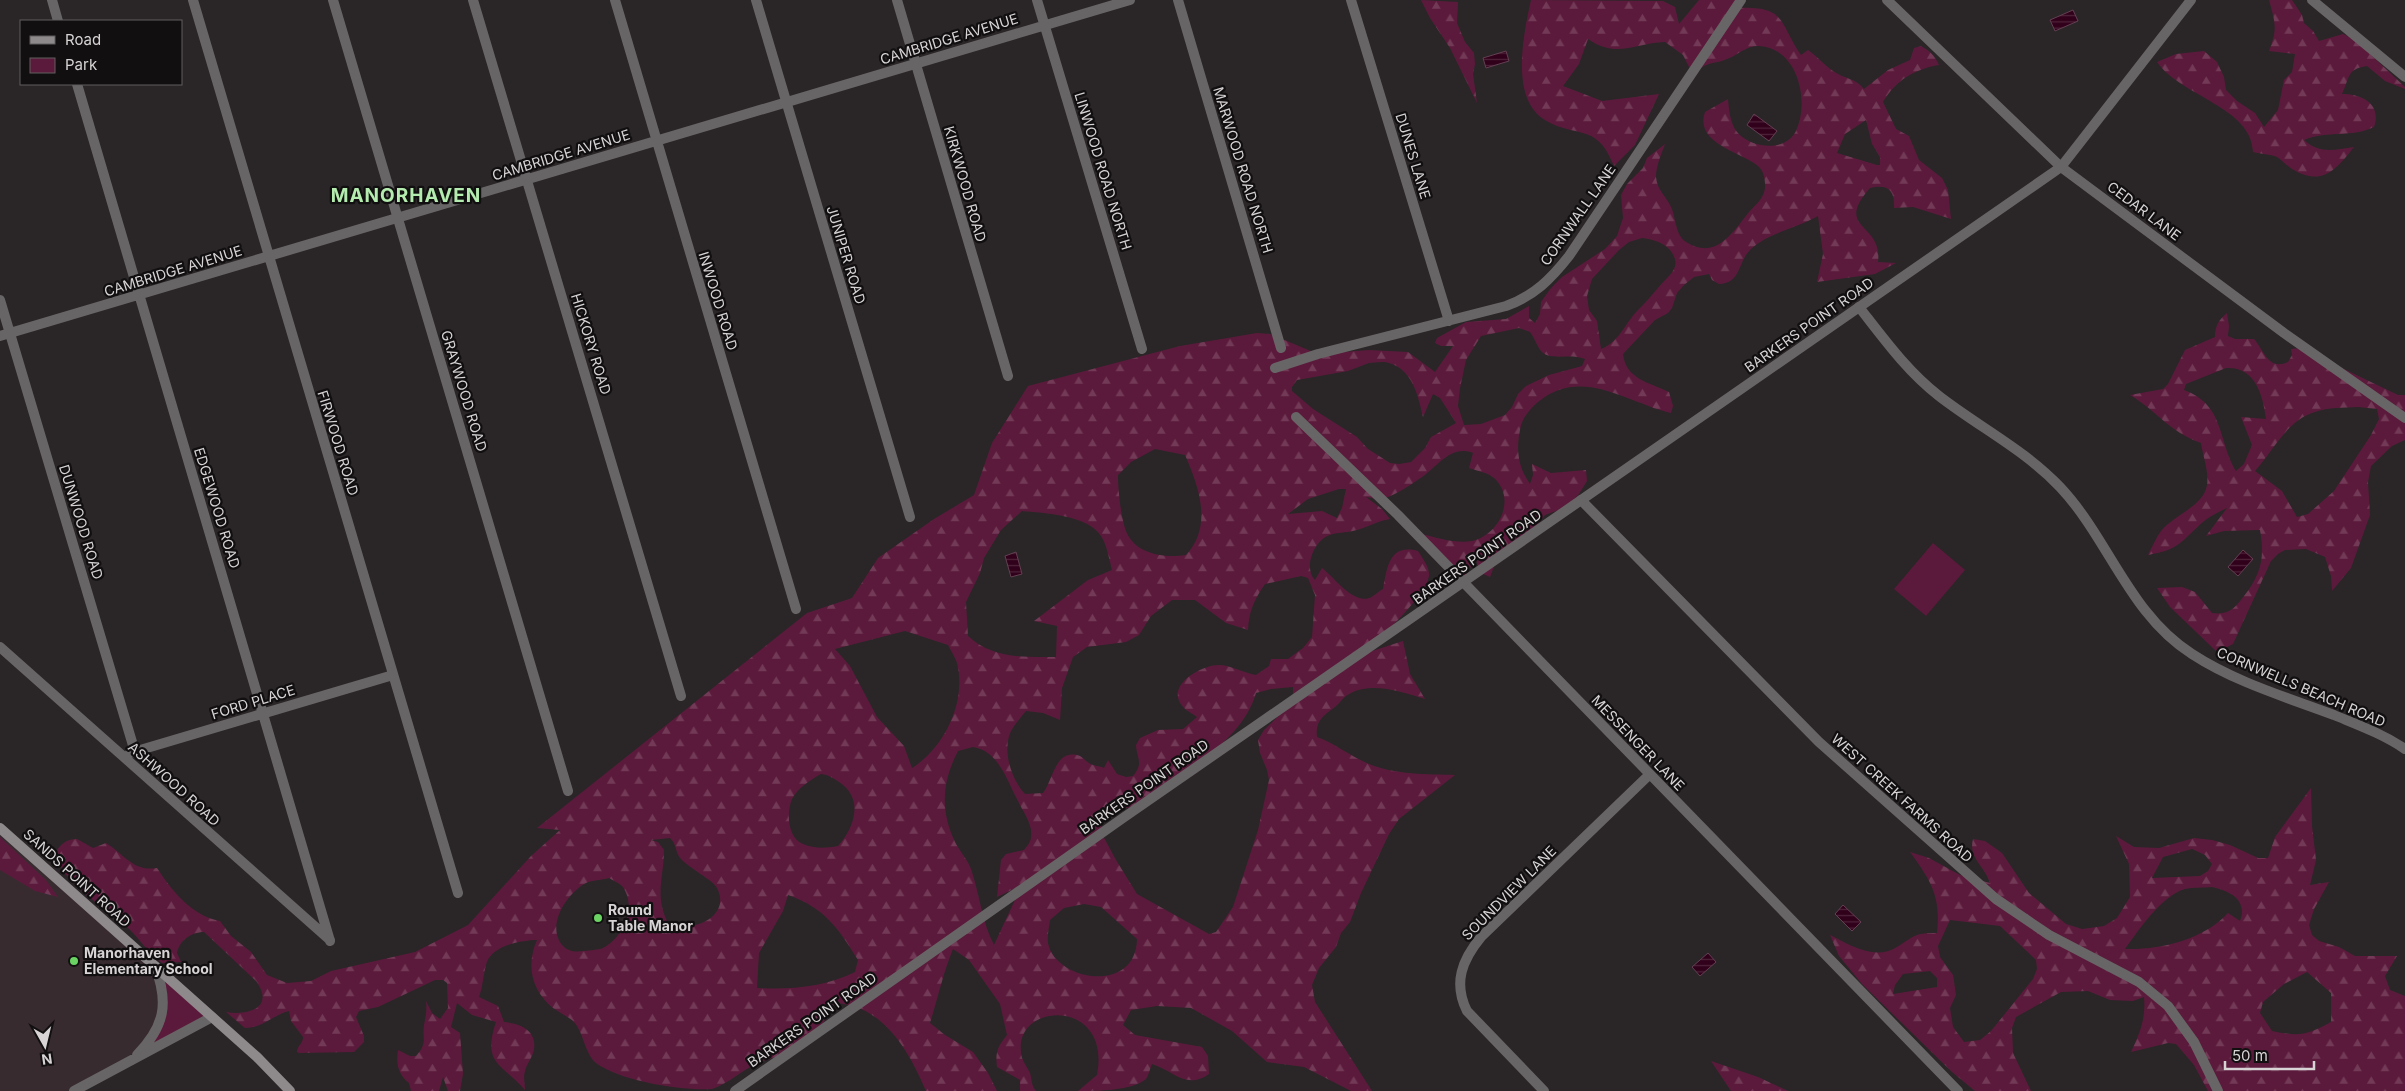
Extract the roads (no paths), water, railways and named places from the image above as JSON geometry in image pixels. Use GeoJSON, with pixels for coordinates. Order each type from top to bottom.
{"type":"FeatureCollection","features":[{"type":"Feature","properties":{"kind":"main road","name":"SANDS POINT ROAD"},"geometry":{"type":"LineString","coordinates":[[0,828],[257,1057],[290,1091]]}},
{"type":"Feature","properties":{"kind":"street"},"geometry":{"type":"LineString","coordinates":[[52,0],[58,20]]}},
{"type":"Feature","properties":{"kind":"street","name":"FIRWOOD ROAD"},"geometry":{"type":"LineString","coordinates":[[192,0],[458,893]]}},
{"type":"Feature","properties":{"kind":"street","name":"GRAYWOOD ROAD"},"geometry":{"type":"LineString","coordinates":[[333,0],[568,791]]}},
{"type":"Feature","properties":{"kind":"street","name":"HICKORY ROAD"},"geometry":{"type":"LineString","coordinates":[[473,0],[680,696]]}},
{"type":"Feature","properties":{"kind":"street","name":"INWOOD ROAD"},"geometry":{"type":"LineString","coordinates":[[615,0],[796,609]]}},
{"type":"Feature","properties":{"kind":"street","name":"JUNIPER ROAD"},"geometry":{"type":"LineString","coordinates":[[756,0],[910,518]]}},
{"type":"Feature","properties":{"kind":"street","name":"KIRKWOOD ROAD"},"geometry":{"type":"LineString","coordinates":[[897,0],[1008,376]]}},
{"type":"Feature","properties":{"kind":"street","name":"LINWOOD ROAD NORTH"},"geometry":{"type":"LineString","coordinates":[[1037,0],[1142,349]]}},
{"type":"Feature","properties":{"kind":"street","name":"CAMBRIDGE AVENUE"},"geometry":{"type":"LineString","coordinates":[[5,335],[1130,0]]}},
{"type":"Feature","properties":{"kind":"street","name":"MARWOOD ROAD NORTH"},"geometry":{"type":"LineString","coordinates":[[1178,0],[1281,348]]}},
{"type":"Feature","properties":{"kind":"street","name":"DUNES LANE"},"geometry":{"type":"LineString","coordinates":[[1351,0],[1449,321]]}},
{"type":"Feature","properties":{"kind":"street","name":"CORNWALL LANE"},"geometry":{"type":"LineString","coordinates":[[1275,368],[1318,354],[1517,302],[1551,278],[1569,256],[1741,0]]}},
{"type":"Feature","properties":{"kind":"street","name":"CEDAR LANE"},"geometry":{"type":"LineString","coordinates":[[1887,0],[2061,167],[2284,333],[2405,418]]}},
{"type":"Feature","properties":{"kind":"street","name":"BARKERS POINT ROAD"},"geometry":{"type":"LineString","coordinates":[[735,1091],[1122,818],[1464,583],[2061,167],[2191,0]]}},
{"type":"Feature","properties":{"kind":"street"},"geometry":{"type":"LineString","coordinates":[[2312,0],[2405,77]]}},
{"type":"Feature","properties":{"kind":"street","name":"EDGEWOOD ROAD"},"geometry":{"type":"LineString","coordinates":[[77,85],[330,941]]}},
{"type":"Feature","properties":{"kind":"street","name":"DUNWOOD ROAD"},"geometry":{"type":"LineString","coordinates":[[0,300],[5,335],[135,752]]}},
{"type":"Feature","properties":{"kind":"street","name":"CORNWELLS BEACH ROAD"},"geometry":{"type":"LineString","coordinates":[[1859,307],[1892,350],[1920,380],[2018,451],[2060,487],[2090,528],[2139,603],[2167,635],[2190,653],[2220,670],[2372,730],[2405,749]]}},
{"type":"Feature","properties":{"kind":"street","name":"MESSENGER LANE"},"geometry":{"type":"LineString","coordinates":[[1296,417],[1398,515],[1958,1091]]}},
{"type":"Feature","properties":{"kind":"street","name":"WEST CREEK FARMS ROAD"},"geometry":{"type":"LineString","coordinates":[[1582,500],[1819,742],[1996,899],[2049,936],[2139,982],[2161,1000],[2186,1030],[2218,1091]]}},
{"type":"Feature","properties":{"kind":"street","name":"ASHWOOD ROAD"},"geometry":{"type":"LineString","coordinates":[[0,647],[330,941]]}},
{"type":"Feature","properties":{"kind":"street","name":"FORD PLACE"},"geometry":{"type":"LineString","coordinates":[[122,756],[393,675]]}},
{"type":"Feature","properties":{"kind":"street","name":"SOUNDVIEW LANE"},"geometry":{"type":"LineString","coordinates":[[1544,1091],[1468,1011],[1462,1001],[1459,986],[1462,968],[1469,952],[1481,937],[1649,775]]}},
{"type":"Feature","properties":{"kind":"street"},"geometry":{"type":"LineString","coordinates":[[131,1061],[152,1036],[159,1021],[163,994],[154,966]]}},
{"type":"Feature","properties":{"kind":"street"},"geometry":{"type":"LineString","coordinates":[[74,1091],[212,1017]]}},
{"type":"Feature","properties":{"kind":"place","name":"Round Table Manor"},"geometry":{"type":"Point","coordinates":[598,918]}},
{"type":"Feature","properties":{"kind":"place","name":"Manorhaven Elementary School"},"geometry":{"type":"Point","coordinates":[74,961]}},
{"type":"Feature","properties":{"kind":"district","name":"MANORHAVEN"},"geometry":{"type":"Point","coordinates":[406,195]}}]}
